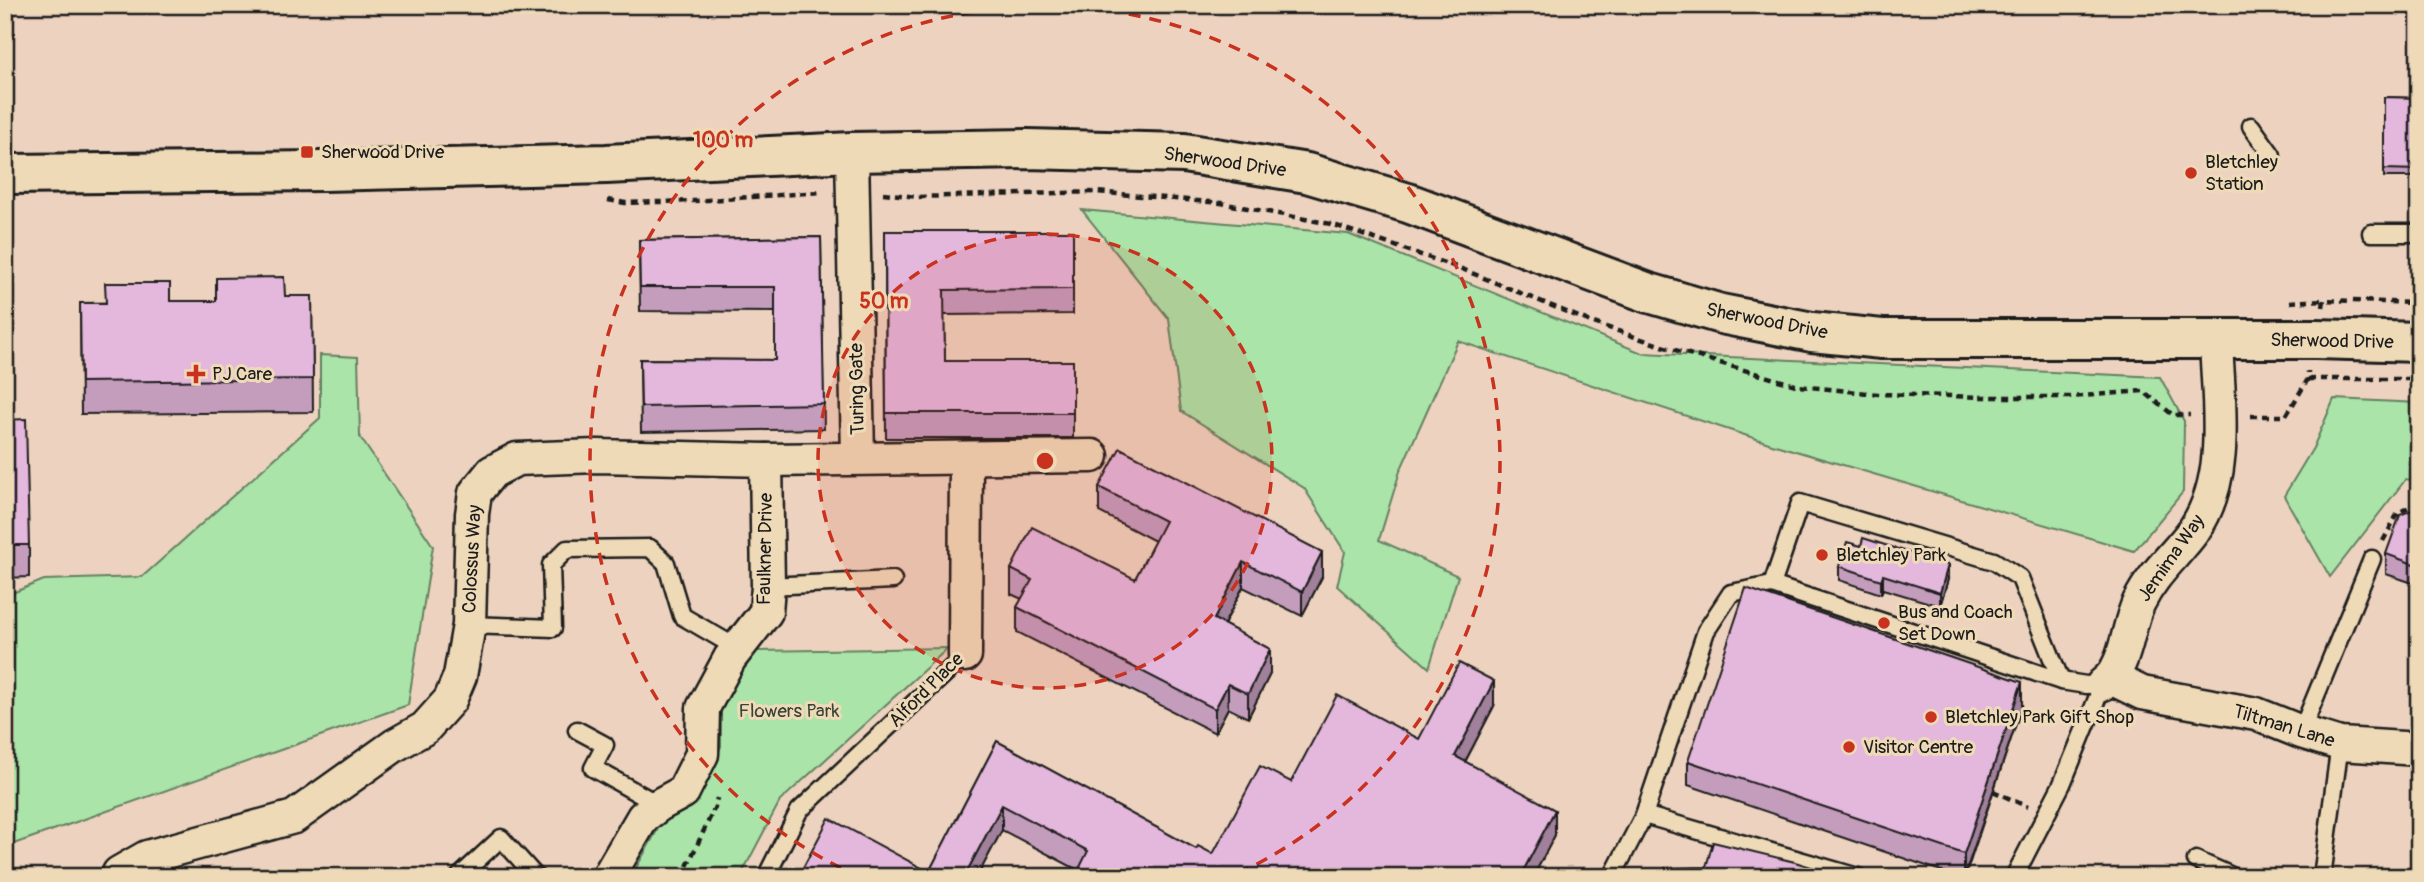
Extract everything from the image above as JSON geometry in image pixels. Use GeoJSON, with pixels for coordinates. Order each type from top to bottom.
{"type":"FeatureCollection","features":[{"type":"Feature","properties":{"kind":"street","name":"Sherwood Drive"},"geometry":{"type":"LineString","coordinates":[[5,174],[593,165],[853,171],[1027,149],[1185,153],[1307,173],[1408,203],[1646,292],[1721,314],[1812,332],[1882,339],[2316,339],[2419,342]]}},
{"type":"Feature","properties":{"kind":"street","name":"Turing Gate"},"geometry":{"type":"LineString","coordinates":[[853,171],[858,457]]}},
{"type":"Feature","properties":{"kind":"street","name":"Jemima Way"},"geometry":{"type":"LineString","coordinates":[[2107,681],[2118,668],[2138,604],[2156,573],[2194,529],[2211,495],[2218,453],[2216,341]]}},
{"type":"Feature","properties":{"kind":"street","name":"Colossus Way"},"geometry":{"type":"LineString","coordinates":[[118,877],[119,873],[147,857],[294,817],[395,745],[425,728],[450,700],[460,676],[469,625],[475,493],[492,471],[517,458],[597,456],[766,460],[1092,456]]}},
{"type":"Feature","properties":{"kind":"street","name":"Alford Place"},"geometry":{"type":"LineString","coordinates":[[965,655],[966,458]]}},
{"type":"Feature","properties":{"kind":"street","name":"Faulkner Drive"},"geometry":{"type":"LineString","coordinates":[[608,877],[643,817],[683,792],[702,754],[703,708],[730,658],[766,612],[766,460]]}},
{"type":"Feature","properties":{"kind":"street","name":"Tiltman Lane"},"geometry":{"type":"LineString","coordinates":[[2107,681],[2142,694],[2256,714],[2340,744],[2419,749]]}},
{"type":"Feature","properties":{"kind":"lane"},"geometry":{"type":"LineString","coordinates":[[2251,127],[2272,155]]}},
{"type":"Feature","properties":{"kind":"lane"},"geometry":{"type":"LineString","coordinates":[[2371,233],[2419,233]]}},
{"type":"Feature","properties":{"kind":"lane"},"geometry":{"type":"LineString","coordinates":[[1772,585],[1800,503],[1994,561],[2020,578],[2061,681]]}},
{"type":"Feature","properties":{"kind":"lane"},"geometry":{"type":"LineString","coordinates":[[469,625],[553,628],[551,565],[567,549],[650,548],[666,563],[682,615],[737,648]]}},
{"type":"Feature","properties":{"kind":"lane"},"geometry":{"type":"LineString","coordinates":[[2301,732],[2372,559]]}},
{"type":"Feature","properties":{"kind":"lane"},"geometry":{"type":"LineString","coordinates":[[768,586],[892,580]]}},
{"type":"Feature","properties":{"kind":"lane"},"geometry":{"type":"LineString","coordinates":[[1612,877],[1644,815],[1706,631],[1731,593],[1772,585],[2061,681],[2086,685],[2107,681]]}},
{"type":"Feature","properties":{"kind":"lane","name":"Alford Place"},"geometry":{"type":"LineString","coordinates":[[766,877],[799,811],[965,655]]}},
{"type":"Feature","properties":{"kind":"lane"},"geometry":{"type":"LineString","coordinates":[[2014,877],[2062,784],[2107,681]]}},
{"type":"Feature","properties":{"kind":"lane"},"geometry":{"type":"LineString","coordinates":[[577,730],[605,746],[593,768],[659,805]]}},
{"type":"Feature","properties":{"kind":"lane"},"geometry":{"type":"LineString","coordinates":[[2322,877],[2340,744]]}},
{"type":"Feature","properties":{"kind":"lane"},"geometry":{"type":"LineString","coordinates":[[1644,815],[1858,877]]}},
{"type":"Feature","properties":{"kind":"lane"},"geometry":{"type":"LineString","coordinates":[[459,877],[501,838],[536,877]]}},
{"type":"Feature","properties":{"kind":"lane"},"geometry":{"type":"LineString","coordinates":[[2196,860],[2234,877]]}},
{"type":"Feature","properties":{"kind":"path"},"geometry":{"type":"LineString","coordinates":[[598,199],[625,203],[694,201],[853,171],[918,197],[1096,192],[1221,203],[1331,224],[1462,269],[1591,322],[1665,347],[1799,386],[1878,394],[1984,397],[2071,397],[2143,391],[2173,415],[2258,416]]}},
{"type":"Feature","properties":{"kind":"path"},"geometry":{"type":"LineString","coordinates":[[2284,302],[2324,300]]}},
{"type":"Feature","properties":{"kind":"path"},"geometry":{"type":"LineString","coordinates":[[2308,379],[2419,379]]}},
{"type":"Feature","properties":{"kind":"path"},"geometry":{"type":"LineString","coordinates":[[2372,559],[2398,513],[2419,502]]}},
{"type":"Feature","properties":{"kind":"path"},"geometry":{"type":"LineString","coordinates":[[1993,791],[2045,817]]}},
{"type":"Feature","properties":{"kind":"green space"},"geometry":{"type":"Polygon","coordinates":[[[1082,210],[1348,234],[1642,353],[2160,377],[2184,421],[2183,492],[2134,551],[1772,444],[1458,341],[1400,471],[1379,540],[1458,576],[1429,668],[1337,586],[1345,552],[1304,488],[1181,411],[1169,319],[1082,210]]]}},
{"type":"Feature","properties":{"kind":"green space"},"geometry":{"type":"Polygon","coordinates":[[[320,355],[358,357],[360,437],[433,546],[408,705],[5,847],[5,596],[44,580],[142,577],[320,418],[320,355]]]}},
{"type":"Feature","properties":{"kind":"green space"},"geometry":{"type":"Polygon","coordinates":[[[2334,399],[2419,403],[2419,482],[2406,479],[2330,577],[2284,496],[2313,448],[2334,399]]]}},
{"type":"Feature","properties":{"kind":"green space","name":"Flowers Park"},"geometry":{"type":"Polygon","coordinates":[[[948,648],[780,801],[740,877],[631,877],[659,827],[711,773],[721,746],[721,709],[751,651],[948,648]]]}},
{"type":"Feature","properties":{"kind":"building"},"geometry":{"type":"Polygon","coordinates":[[[2384,97],[2419,98],[2419,170],[2384,169],[2384,97]]]}},
{"type":"Feature","properties":{"kind":"building"},"geometry":{"type":"Polygon","coordinates":[[[885,231],[1073,231],[1073,289],[944,290],[945,361],[1073,361],[1073,413],[886,413],[885,231]]]}},
{"type":"Feature","properties":{"kind":"building"},"geometry":{"type":"Polygon","coordinates":[[[821,237],[824,404],[641,407],[640,359],[775,360],[775,287],[640,287],[639,240],[821,237]]]}},
{"type":"Feature","properties":{"kind":"building","name":"PJ Care"},"geometry":{"type":"Polygon","coordinates":[[[284,277],[285,296],[312,296],[313,379],[81,382],[80,303],[106,303],[105,283],[170,283],[170,301],[216,301],[216,278],[284,277]]]}},
{"type":"Feature","properties":{"kind":"building"},"geometry":{"type":"Polygon","coordinates":[[[26,419],[29,545],[5,545],[5,420],[26,419]]]}},
{"type":"Feature","properties":{"kind":"building"},"geometry":{"type":"Polygon","coordinates":[[[1120,448],[1322,552],[1302,592],[1243,562],[1214,619],[1270,649],[1248,694],[1228,684],[1215,709],[1017,607],[1032,580],[1011,569],[1032,527],[1135,579],[1165,521],[1099,487],[1120,448]]]}},
{"type":"Feature","properties":{"kind":"building"},"geometry":{"type":"Polygon","coordinates":[[[2419,507],[2419,566],[2386,554],[2400,515],[2419,507]]]}},
{"type":"Feature","properties":{"kind":"building"},"geometry":{"type":"Polygon","coordinates":[[[1863,538],[1948,565],[1940,593],[1883,575],[1881,580],[1839,566],[1847,542],[1861,546],[1863,538]]]}},
{"type":"Feature","properties":{"kind":"building","name":"Visitor Centre"},"geometry":{"type":"Polygon","coordinates":[[[1746,588],[2022,682],[1964,854],[1688,761],[1746,588]]]}},
{"type":"Feature","properties":{"kind":"building"},"geometry":{"type":"Polygon","coordinates":[[[1459,663],[1494,681],[1455,756],[1555,810],[1520,877],[1075,877],[1088,851],[1002,805],[964,877],[798,877],[829,818],[929,872],[997,741],[1196,849],[1198,846],[1213,854],[1260,766],[1291,782],[1337,695],[1419,739],[1459,663]]]}},
{"type":"Feature","properties":{"kind":"building"},"geometry":{"type":"Polygon","coordinates":[[[1713,842],[1843,877],[1651,877],[1665,875],[1665,868],[1706,867],[1713,842]]]}},
{"type":"Feature","properties":{"kind":"place","name":"Sherwood Drive"},"geometry":{"type":"Point","coordinates":[307,152]}},
{"type":"Feature","properties":{"kind":"place","name":"Bletchley Station"},"geometry":{"type":"Point","coordinates":[2191,173]}},
{"type":"Feature","properties":{"kind":"place","name":"PJ Care"},"geometry":{"type":"Point","coordinates":[196,374]}},
{"type":"Feature","properties":{"kind":"place","name":"Bletchley Park"},"geometry":{"type":"Point","coordinates":[1822,555]}},
{"type":"Feature","properties":{"kind":"place","name":"Bus and Coach Set Down"},"geometry":{"type":"Point","coordinates":[1884,623]}},
{"type":"Feature","properties":{"kind":"place","name":"Bletchley Park Gift Shop"},"geometry":{"type":"Point","coordinates":[1931,717]}},
{"type":"Feature","properties":{"kind":"place","name":"Visitor Centre"},"geometry":{"type":"Point","coordinates":[1849,747]}}]}
